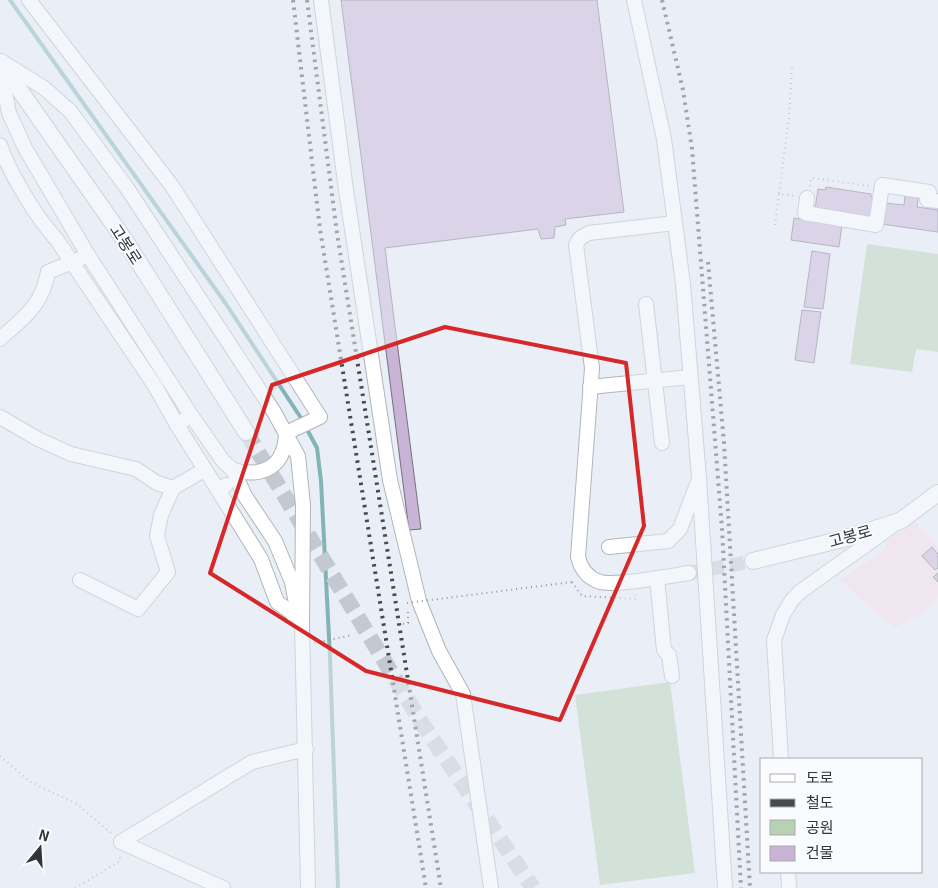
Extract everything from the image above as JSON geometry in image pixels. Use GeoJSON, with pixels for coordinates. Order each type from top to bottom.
{"type":"FeatureCollection","features":[{"type":"Feature","properties":{"kind":"main road","name":"고봉로"},"geometry":{"type":"LineString","coordinates":[[0,61],[126,242],[246,432]]}},
{"type":"Feature","properties":{"kind":"main road","name":"고봉로"},"geometry":{"type":"LineString","coordinates":[[753,561],[844,539],[900,521],[938,493]]}},
{"type":"Feature","properties":{"kind":"street"},"geometry":{"type":"LineString","coordinates":[[29,0],[172,186],[320,418],[290,432],[277,463],[260,473],[234,475],[218,490]]}},
{"type":"Feature","properties":{"kind":"street"},"geometry":{"type":"LineString","coordinates":[[321,0],[347,200],[390,480],[418,600],[439,651],[463,694],[491,888]]}},
{"type":"Feature","properties":{"kind":"street"},"geometry":{"type":"LineString","coordinates":[[634,0],[664,139],[683,284],[699,478],[725,888]]}},
{"type":"Feature","properties":{"kind":"street"},"geometry":{"type":"LineString","coordinates":[[0,61],[44,88],[70,110],[127,188],[290,432],[298,456],[302,481],[302,626],[308,888]]}},
{"type":"Feature","properties":{"kind":"street"},"geometry":{"type":"LineString","coordinates":[[0,66],[9,113],[20,138],[55,202],[191,415],[234,475],[275,541],[292,582],[302,626]]}},
{"type":"Feature","properties":{"kind":"street"},"geometry":{"type":"LineString","coordinates":[[20,138],[1,147],[4,158],[42,224],[73,264],[155,386],[204,470],[261,558],[277,602],[291,612],[302,626]]}},
{"type":"Feature","properties":{"kind":"street"},"geometry":{"type":"LineString","coordinates":[[807,198],[805,213],[876,225],[882,185],[929,192],[928,200],[938,201]]}},
{"type":"Feature","properties":{"kind":"street"},"geometry":{"type":"LineString","coordinates":[[675,222],[589,233],[580,238],[576,249],[592,368],[578,551],[580,564],[589,576],[601,582],[657,578],[689,573]]}},
{"type":"Feature","properties":{"kind":"street"},"geometry":{"type":"LineString","coordinates":[[0,339],[36,306],[45,288],[48,272],[73,264],[88,255]]}},
{"type":"Feature","properties":{"kind":"street"},"geometry":{"type":"LineString","coordinates":[[646,304],[662,442]]}},
{"type":"Feature","properties":{"kind":"street"},"geometry":{"type":"LineString","coordinates":[[590,387],[690,377]]}},
{"type":"Feature","properties":{"kind":"street"},"geometry":{"type":"LineString","coordinates":[[177,425],[191,415]]}},
{"type":"Feature","properties":{"kind":"street"},"geometry":{"type":"LineString","coordinates":[[0,417],[38,439],[71,454],[136,469],[157,482],[173,488]]}},
{"type":"Feature","properties":{"kind":"street"},"geometry":{"type":"LineString","coordinates":[[80,580],[138,610],[168,572],[158,536],[161,515],[173,488],[204,470]]}},
{"type":"Feature","properties":{"kind":"street"},"geometry":{"type":"LineString","coordinates":[[609,547],[668,541],[680,529],[699,478]]}},
{"type":"Feature","properties":{"kind":"street"},"geometry":{"type":"LineString","coordinates":[[781,758],[774,640],[783,615],[792,600],[801,591],[900,521]]}},
{"type":"Feature","properties":{"kind":"street"},"geometry":{"type":"LineString","coordinates":[[657,578],[664,650],[669,655],[672,676]]}},
{"type":"Feature","properties":{"kind":"street"},"geometry":{"type":"LineString","coordinates":[[121,842],[252,762],[306,749]]}},
{"type":"Feature","properties":{"kind":"street"},"geometry":{"type":"LineString","coordinates":[[121,842],[223,888]]}},
{"type":"Feature","properties":{"kind":"street"},"geometry":{"type":"LineString","coordinates":[[788,873],[789,888]]}},
{"type":"Feature","properties":{"kind":"path"},"geometry":{"type":"LineString","coordinates":[[775,224],[789,117],[792,68]]}},
{"type":"Feature","properties":{"kind":"path"},"geometry":{"type":"LineString","coordinates":[[779,194],[807,198],[811,178],[872,186],[882,185]]}},
{"type":"Feature","properties":{"kind":"path"},"geometry":{"type":"LineString","coordinates":[[403,624],[408,622],[407,604],[572,582]]}},
{"type":"Feature","properties":{"kind":"path"},"geometry":{"type":"LineString","coordinates":[[321,641],[353,635]]}},
{"type":"Feature","properties":{"kind":"path"},"geometry":{"type":"LineString","coordinates":[[0,756],[29,781],[77,804],[121,842],[120,861],[75,888]]}},
{"type":"Feature","properties":{"kind":"highlighted area"},"geometry":{"type":"Polygon","coordinates":[[[445,327],[626,363],[644,526],[560,720],[366,671],[210,573],[272,385],[445,327]]]}},
{"type":"Feature","properties":{"kind":"shaded area"},"geometry":{"type":"Polygon","coordinates":[[[915,521],[938,547],[938,596],[925,612],[894,628],[840,580],[887,548],[885,543],[915,521]]]}},
{"type":"Feature","properties":{"kind":"green space"},"geometry":{"type":"Polygon","coordinates":[[[867,244],[938,254],[938,352],[916,349],[912,372],[850,364],[867,244]]]}},
{"type":"Feature","properties":{"kind":"green space"},"geometry":{"type":"Polygon","coordinates":[[[670,682],[695,873],[600,885],[575,695],[670,682]]]}},
{"type":"Feature","properties":{"kind":"building"},"geometry":{"type":"Polygon","coordinates":[[[341,0],[597,0],[624,212],[565,219],[566,225],[555,227],[554,238],[541,239],[538,229],[385,248],[421,529],[409,530],[341,0]]]}},
{"type":"Feature","properties":{"kind":"building"},"geometry":{"type":"Polygon","coordinates":[[[826,187],[871,194],[871,197],[876,198],[873,218],[815,209],[818,189],[825,190],[826,187]]]}},
{"type":"Feature","properties":{"kind":"building"},"geometry":{"type":"Polygon","coordinates":[[[905,196],[918,198],[917,207],[938,210],[938,232],[881,224],[884,203],[904,205],[905,196]]]}},
{"type":"Feature","properties":{"kind":"building"},"geometry":{"type":"Polygon","coordinates":[[[794,218],[842,225],[839,247],[791,240],[794,218]]]}},
{"type":"Feature","properties":{"kind":"building"},"geometry":{"type":"Polygon","coordinates":[[[812,251],[830,254],[823,309],[804,307],[812,251]]]}},
{"type":"Feature","properties":{"kind":"building"},"geometry":{"type":"Polygon","coordinates":[[[802,310],[821,312],[814,363],[795,360],[802,310]]]}},
{"type":"Feature","properties":{"kind":"building"},"geometry":{"type":"Polygon","coordinates":[[[932,547],[938,554],[938,568],[935,570],[922,556],[932,547]]]}},
{"type":"Feature","properties":{"kind":"building"},"geometry":{"type":"Polygon","coordinates":[[[938,573],[938,582],[933,577],[938,573]]]}},
{"type":"Feature","properties":{"kind":"waterway"},"geometry":{"type":"LineString","coordinates":[[10,0],[226,304],[301,418],[317,448],[321,481],[330,657],[338,888]]}},
{"type":"Feature","properties":{"kind":"tunnel"},"geometry":{"type":"LineString","coordinates":[[246,432],[423,725],[533,888]]}},
{"type":"Feature","properties":{"kind":"tunnel"},"geometry":{"type":"LineString","coordinates":[[689,573],[753,561]]}},
{"type":"Feature","properties":{"kind":"railway"},"geometry":{"type":"LineString","coordinates":[[293,0],[320,229],[426,888]]}},
{"type":"Feature","properties":{"kind":"railway"},"geometry":{"type":"LineString","coordinates":[[307,0],[337,233],[441,888]]}},
{"type":"Feature","properties":{"kind":"railway"},"geometry":{"type":"LineString","coordinates":[[662,0],[683,90],[692,149],[722,529],[741,888]]}},
{"type":"Feature","properties":{"kind":"railway"},"geometry":{"type":"LineString","coordinates":[[708,262],[724,443],[750,888]]}}]}
